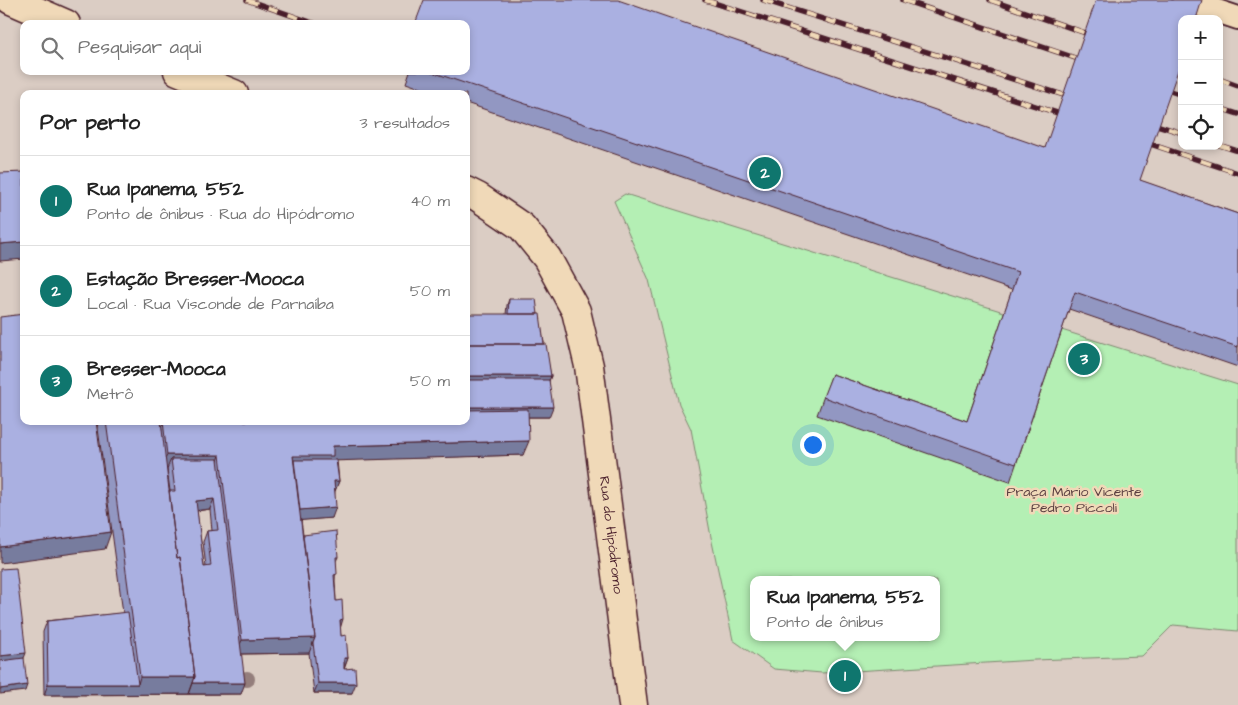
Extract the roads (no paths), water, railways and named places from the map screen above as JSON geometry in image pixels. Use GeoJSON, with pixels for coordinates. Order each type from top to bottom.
{"type":"FeatureCollection","features":[{"type":"Feature","properties":{"kind":"street"},"geometry":{"type":"LineString","coordinates":[[11,0],[57,20]]}},
{"type":"Feature","properties":{"kind":"street"},"geometry":{"type":"LineString","coordinates":[[188,75],[224,90]]}},
{"type":"Feature","properties":{"kind":"street","name":"Rua do Hipódromo"},"geometry":{"type":"LineString","coordinates":[[470,193],[522,227],[547,258],[576,311],[589,366],[633,705]]}},
{"type":"Feature","properties":{"kind":"lane"},"geometry":{"type":"LineString","coordinates":[[1184,0],[1238,18]]}},
{"type":"Feature","properties":{"kind":"railway"},"geometry":{"type":"LineString","coordinates":[[247,0],[304,20]]}},
{"type":"Feature","properties":{"kind":"railway"},"geometry":{"type":"LineString","coordinates":[[705,0],[1070,117]]}},
{"type":"Feature","properties":{"kind":"railway"},"geometry":{"type":"LineString","coordinates":[[763,0],[1076,99]]}},
{"type":"Feature","properties":{"kind":"railway"},"geometry":{"type":"LineString","coordinates":[[903,0],[1090,63]]}},
{"type":"Feature","properties":{"kind":"railway"},"geometry":{"type":"LineString","coordinates":[[990,0],[1097,37]]}},
{"type":"Feature","properties":{"kind":"railway"},"geometry":{"type":"LineString","coordinates":[[1223,80],[1238,86]]}},
{"type":"Feature","properties":{"kind":"railway"},"geometry":{"type":"LineString","coordinates":[[1158,87],[1178,94]]}},
{"type":"Feature","properties":{"kind":"railway"},"geometry":{"type":"LineString","coordinates":[[1223,109],[1238,114]]}},
{"type":"Feature","properties":{"kind":"railway"},"geometry":{"type":"LineString","coordinates":[[1147,122],[1178,132]]}},
{"type":"Feature","properties":{"kind":"railway"},"geometry":{"type":"LineString","coordinates":[[1138,140],[1238,173]]}},
{"type":"Feature","properties":{"kind":"railway"},"geometry":{"type":"LineString","coordinates":[[1223,146],[1238,151]]}},
{"type":"Feature","properties":{"kind":"place","name":"Estação Bresser-Mooca"},"geometry":{"type":"Point","coordinates":[765,173]}},
{"type":"Feature","properties":{"kind":"place","name":"Bresser-Mooca"},"geometry":{"type":"Point","coordinates":[1084,359]}},
{"type":"Feature","properties":{"kind":"place","name":"Rua Ipanema, 552"},"geometry":{"type":"Point","coordinates":[845,676]}},
{"type":"Feature","properties":{"kind":"park label","name":"Praça Mário Vicente Pedro Piccoli"},"geometry":{"type":"Point","coordinates":[1074,500]}}]}
